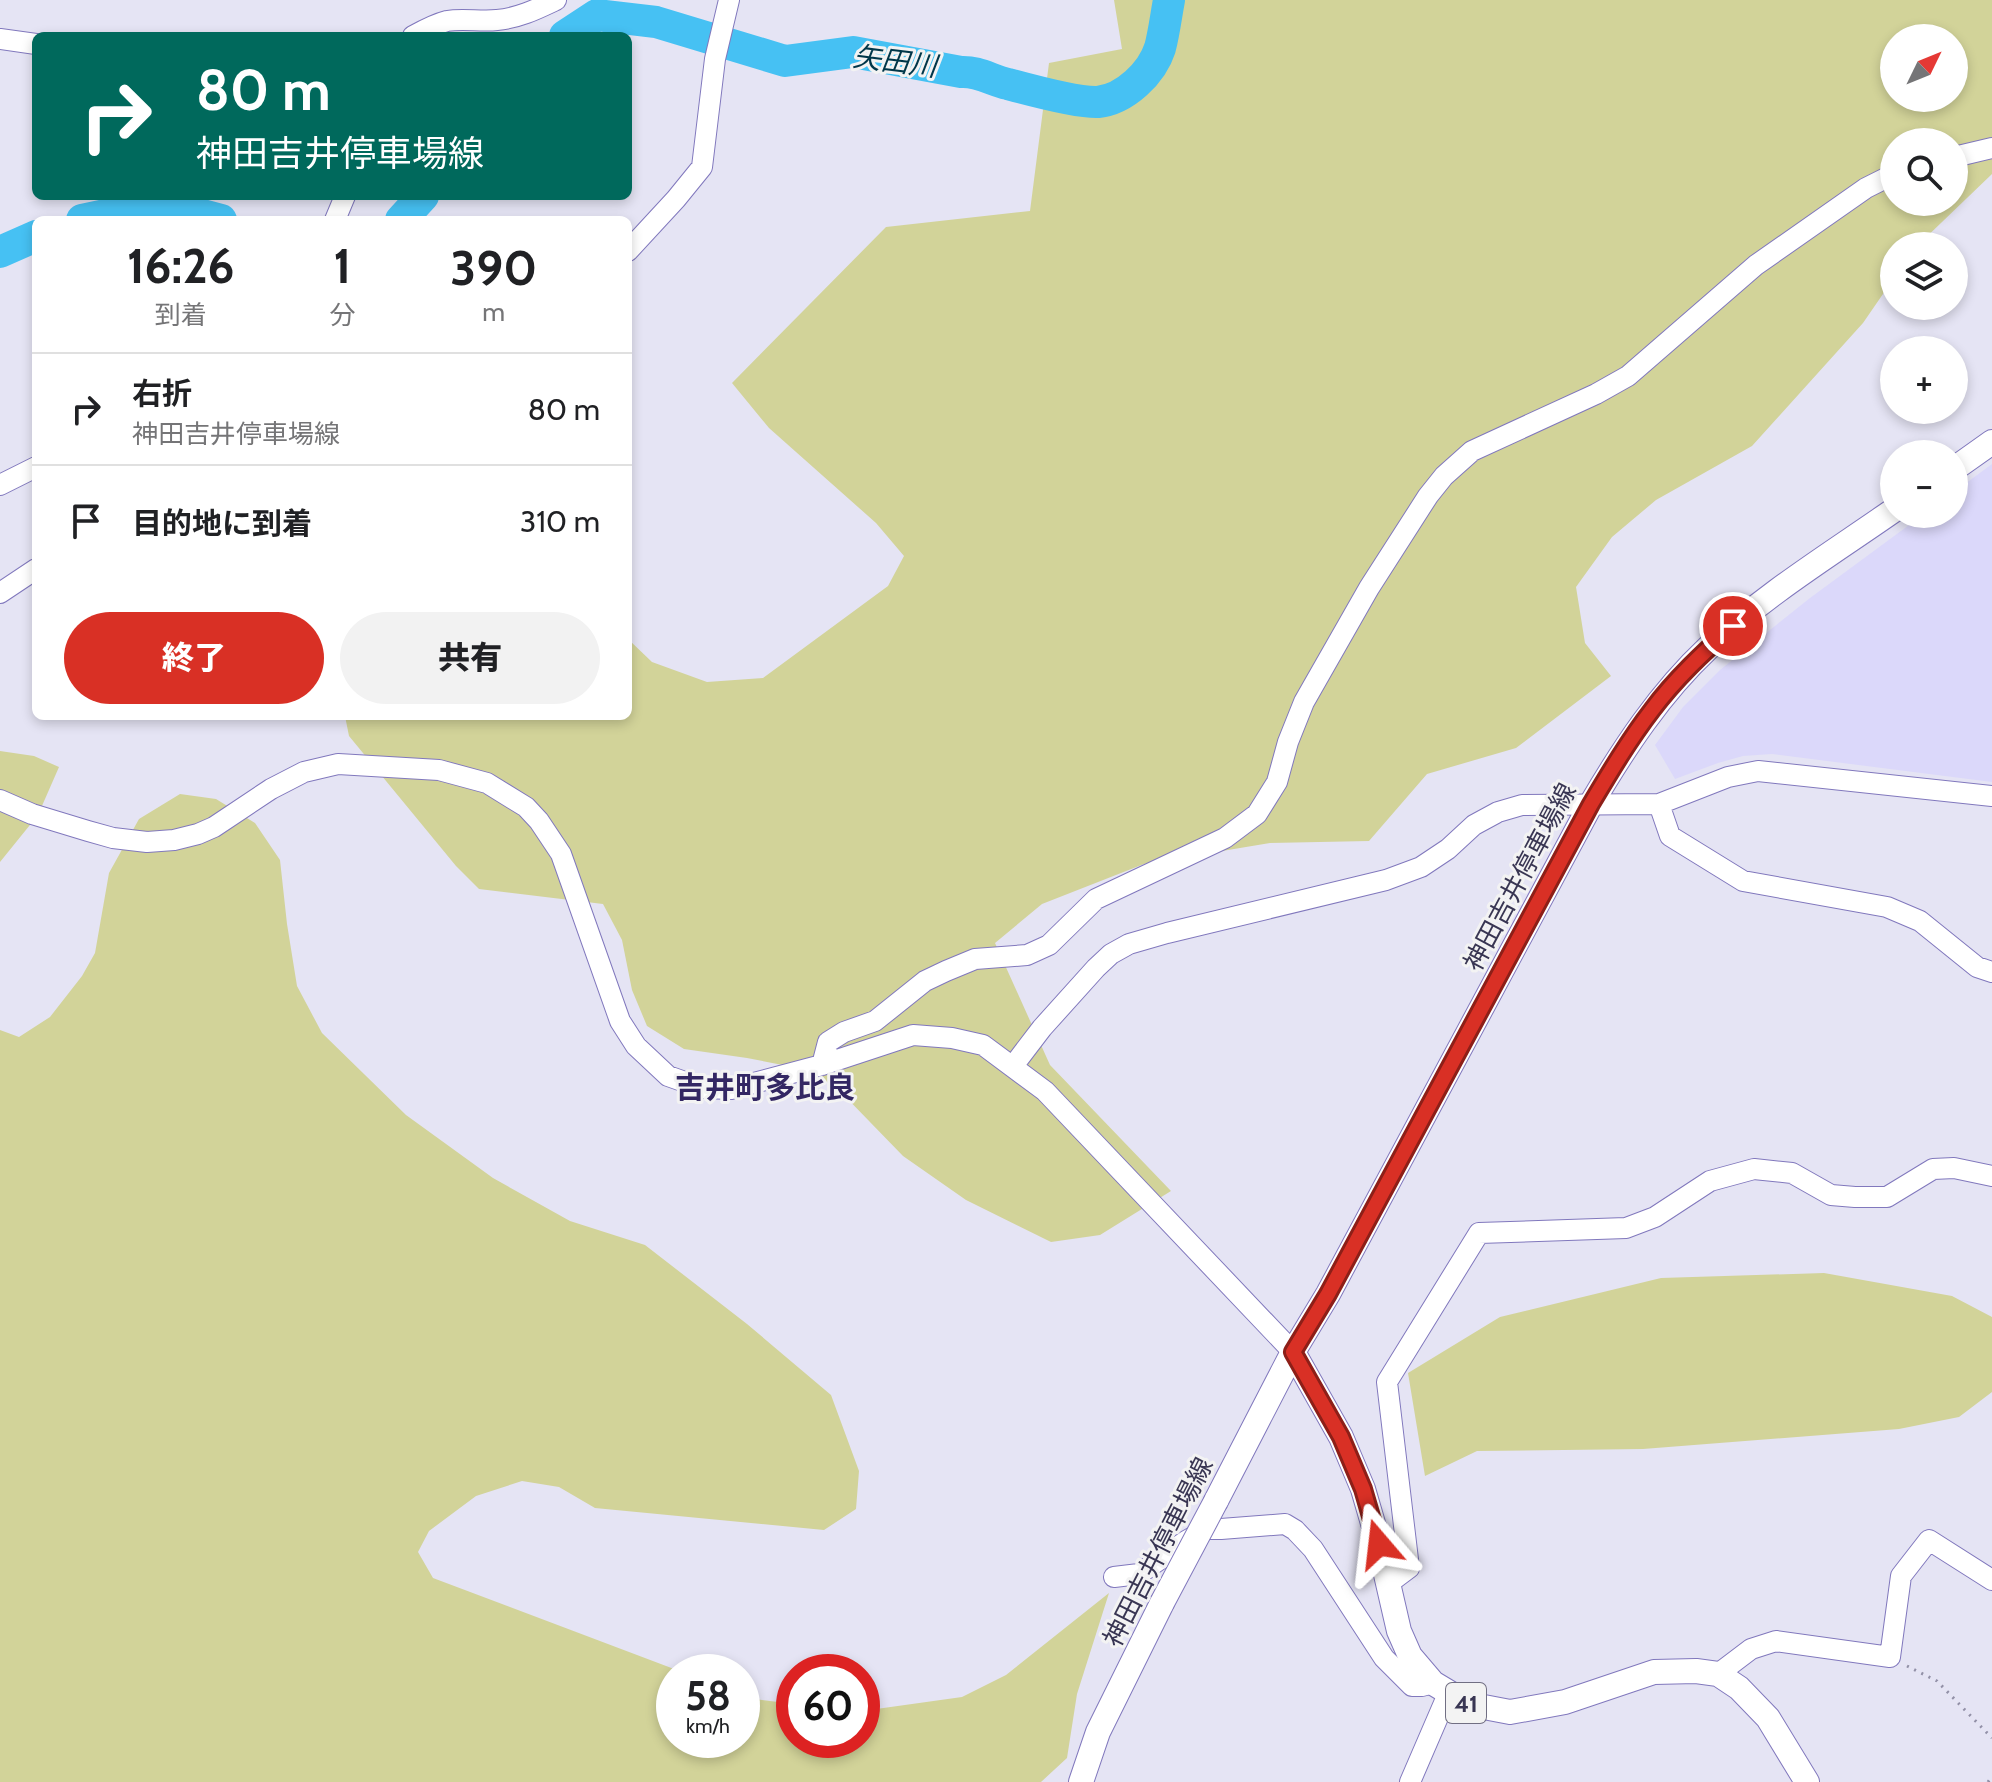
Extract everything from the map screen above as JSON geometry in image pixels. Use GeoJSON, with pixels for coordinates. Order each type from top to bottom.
{"type":"FeatureCollection","features":[{"type":"Feature","properties":{"kind":"main road"},"geometry":{"type":"LineString","coordinates":[[1968,459],[1992,442]]}},
{"type":"Feature","properties":{"kind":"main road","name":"神田吉井停車場線"},"geometry":{"type":"LineString","coordinates":[[1081,1782],[1098,1732],[1293,1352],[1328,1294],[1619,757],[1653,709],[1705,650],[1797,577],[1880,520]]}},
{"type":"Feature","properties":{"kind":"main road","name":"41"},"geometry":{"type":"LineString","coordinates":[[1293,1352],[1341,1437],[1363,1489],[1399,1631],[1410,1656],[1440,1688],[1468,1704],[1510,1712],[1565,1702],[1654,1672],[1718,1674]]}},
{"type":"Feature","properties":{"kind":"main road"},"geometry":{"type":"LineString","coordinates":[[1718,1674],[1739,1688],[1768,1718],[1807,1782]]}},
{"type":"Feature","properties":{"kind":"street"},"geometry":{"type":"LineString","coordinates":[[421,32],[450,21],[513,17],[556,0]]}},
{"type":"Feature","properties":{"kind":"street"},"geometry":{"type":"LineString","coordinates":[[632,247],[702,167],[715,59],[729,0]]}},
{"type":"Feature","properties":{"kind":"street"},"geometry":{"type":"LineString","coordinates":[[0,39],[32,43]]}},
{"type":"Feature","properties":{"kind":"street"},"geometry":{"type":"LineString","coordinates":[[1968,154],[1992,148]]}},
{"type":"Feature","properties":{"kind":"street"},"geometry":{"type":"LineString","coordinates":[[822,1065],[828,1042],[844,1032],[875,1021],[925,981],[975,959],[1027,955],[1049,945],[1096,899],[1225,838],[1257,814],[1277,782],[1304,702],[1369,588],[1444,476],[1472,451],[1628,376],[1756,265],[1880,181]]}},
{"type":"Feature","properties":{"kind":"street"},"geometry":{"type":"LineString","coordinates":[[0,485],[32,469]]}},
{"type":"Feature","properties":{"kind":"street"},"geometry":{"type":"LineString","coordinates":[[0,593],[32,572]]}},
{"type":"Feature","properties":{"kind":"street"},"geometry":{"type":"LineString","coordinates":[[0,800],[32,814],[88,831],[147,842],[198,834],[282,783],[304,772],[338,764],[439,770],[487,783],[526,807],[555,845],[569,874],[620,1021],[636,1046],[668,1076],[702,1088],[731,1089],[822,1065],[913,1035],[952,1038],[983,1045],[1045,1091],[1293,1352]]}},
{"type":"Feature","properties":{"kind":"street"},"geometry":{"type":"LineString","coordinates":[[1013,1066],[1042,1028],[1096,968],[1111,954],[1129,944],[1386,880],[1421,867],[1448,849],[1474,825],[1498,812],[1522,805],[1659,804],[1728,777],[1758,771],[1992,796]]}},
{"type":"Feature","properties":{"kind":"street"},"geometry":{"type":"LineString","coordinates":[[1659,804],[1670,836],[1743,881],[1887,907],[1920,921],[1977,967],[1992,972]]}},
{"type":"Feature","properties":{"kind":"street"},"geometry":{"type":"LineString","coordinates":[[1389,1583],[1409,1568],[1387,1382],[1479,1233],[1626,1228],[1655,1217],[1710,1181],[1754,1169],[1792,1173],[1831,1195],[1855,1197],[1887,1197],[1933,1169],[1954,1168],[1992,1176]]}},
{"type":"Feature","properties":{"kind":"street"},"geometry":{"type":"LineString","coordinates":[[1114,1577],[1139,1574],[1207,1529],[1285,1524],[1295,1530],[1313,1549],[1384,1658],[1412,1686],[1440,1688],[1410,1782]]}},
{"type":"Feature","properties":{"kind":"street"},"geometry":{"type":"LineString","coordinates":[[1718,1674],[1751,1649],[1776,1641],[1890,1657],[1901,1576],[1929,1540],[1992,1580]]}},
{"type":"Feature","properties":{"kind":"path"},"geometry":{"type":"LineString","coordinates":[[1890,1657],[1937,1681],[1992,1738]]}},
{"type":"Feature","properties":{"kind":"path"},"geometry":{"type":"LineString","coordinates":[[1988,1782],[1992,1776]]}},
{"type":"Feature","properties":{"kind":"shaded area"},"geometry":{"type":"Polygon","coordinates":[[[1992,464],[1992,782],[1772,754],[1743,756],[1675,779],[1655,745],[1683,707],[1720,670],[1905,528],[1968,528],[1968,482],[1992,464]]]}},
{"type":"Feature","properties":{"kind":"green space"},"geometry":{"type":"Polygon","coordinates":[[[1114,0],[1992,0],[1992,174],[1968,197],[1968,128],[1880,128],[1880,216],[1948,216],[1932,232],[1880,232],[1880,298],[1863,323],[1752,446],[1656,500],[1612,537],[1576,587],[1585,643],[1611,676],[1516,748],[1427,774],[1369,841],[1270,843],[1144,864],[1042,904],[995,943],[1050,1065],[1171,1191],[1100,1235],[1051,1242],[966,1200],[903,1156],[836,1087],[803,1069],[684,1049],[647,1026],[632,990],[622,940],[603,904],[479,889],[456,866],[349,736],[346,720],[632,720],[632,643],[652,662],[707,682],[763,678],[888,586],[904,556],[876,523],[769,428],[732,383],[886,227],[1030,211],[1049,63],[1122,49],[1114,0]]]}},
{"type":"Feature","properties":{"kind":"green space"},"geometry":{"type":"Polygon","coordinates":[[[0,751],[34,756],[59,767],[38,815],[0,862],[0,751]]]}},
{"type":"Feature","properties":{"kind":"green space"},"geometry":{"type":"Polygon","coordinates":[[[180,794],[216,799],[255,823],[280,860],[297,986],[322,1033],[406,1115],[493,1178],[570,1221],[645,1245],[747,1324],[831,1395],[859,1471],[856,1509],[824,1530],[595,1508],[559,1487],[522,1481],[476,1496],[429,1531],[418,1552],[433,1578],[656,1662],[656,1758],[760,1758],[760,1700],[776,1702],[776,1758],[880,1758],[880,1708],[962,1697],[1006,1675],[1109,1593],[1077,1694],[1067,1758],[1041,1782],[0,1782],[0,1030],[19,1037],[50,1017],[82,976],[95,953],[109,873],[139,819],[180,794]]]}},
{"type":"Feature","properties":{"kind":"green space"},"geometry":{"type":"Polygon","coordinates":[[[1824,1273],[1952,1296],[1992,1317],[1992,1392],[1959,1417],[1899,1429],[1643,1449],[1477,1451],[1425,1476],[1408,1373],[1500,1317],[1661,1278],[1824,1273]]]}},
{"type":"Feature","properties":{"kind":"waterway","name":"矢田川"},"geometry":{"type":"LineString","coordinates":[[571,32],[597,15],[656,22],[785,61],[853,52],[973,73],[1053,96],[1098,102],[1118,96],[1151,67],[1160,48],[1169,0]]}},
{"type":"Feature","properties":{"kind":"waterway","name":"矢田川"},"geometry":{"type":"LineString","coordinates":[[405,216],[419,200]]}},
{"type":"Feature","properties":{"kind":"waterway","name":"矢田川"},"geometry":{"type":"LineString","coordinates":[[101,216],[120,212],[191,212],[206,216]]}},
{"type":"Feature","properties":{"kind":"waterway","name":"矢田川"},"geometry":{"type":"LineString","coordinates":[[0,252],[32,238]]}},
{"type":"Feature","properties":{"kind":"district","name":"吉井町多比良"},"geometry":{"type":"Point","coordinates":[765,1087]}},
{"type":"Feature","properties":{"kind":"route"},"geometry":{"type":"LineString","coordinates":[[1379,1544],[1363,1489],[1341,1437],[1293,1352],[1328,1294],[1619,757],[1667,692],[1705,650],[1733,626]]}}]}
